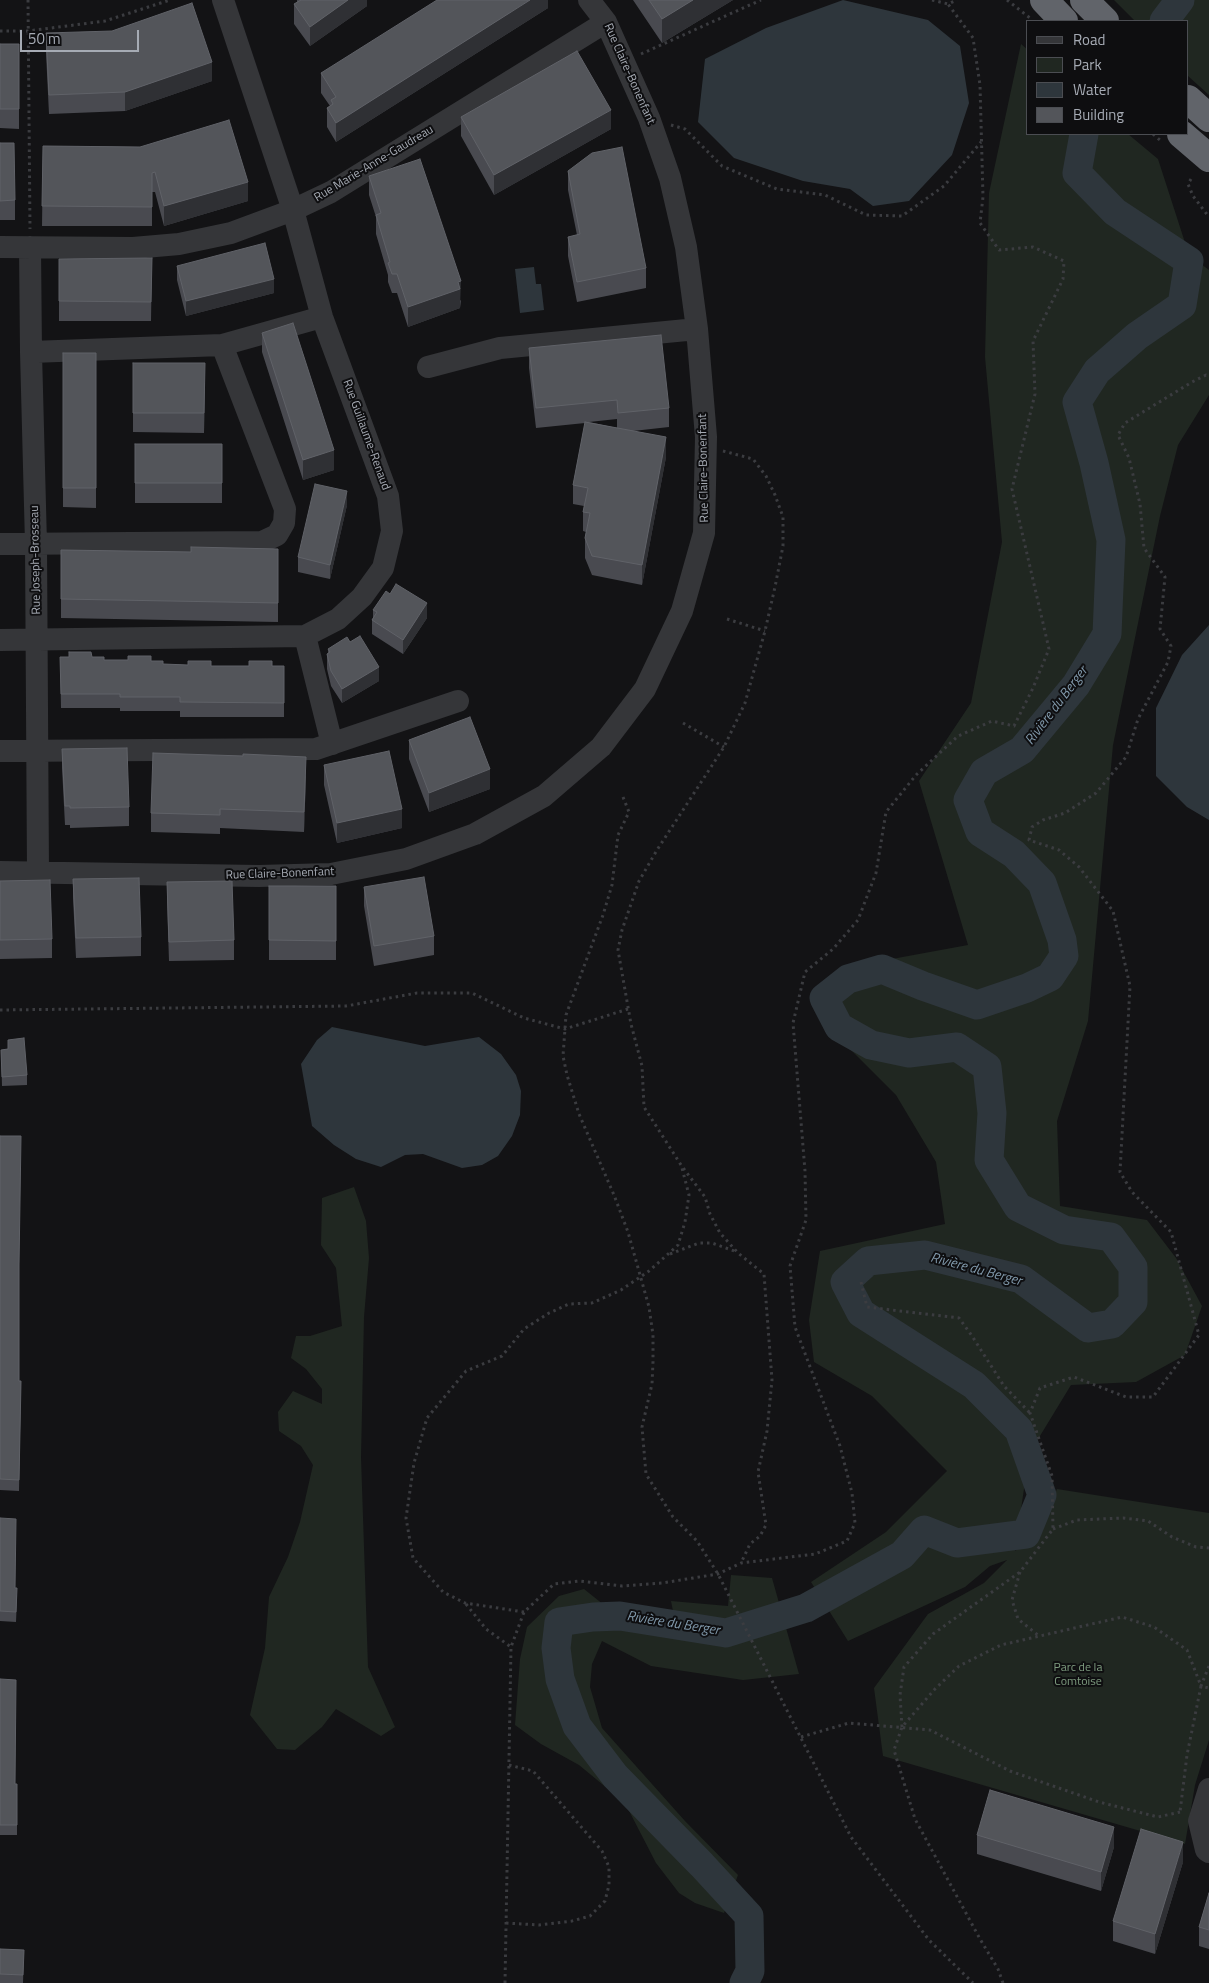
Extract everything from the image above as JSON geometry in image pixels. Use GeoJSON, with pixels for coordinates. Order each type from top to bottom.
{"type":"FeatureCollection","features":[{"type":"Feature","properties":{"kind":"highway"},"geometry":{"type":"LineString","coordinates":[[1044,0],[1063,20]]}},
{"type":"Feature","properties":{"kind":"highway"},"geometry":{"type":"LineString","coordinates":[[1084,0],[1104,20]]}},
{"type":"Feature","properties":{"kind":"highway"},"geometry":{"type":"LineString","coordinates":[[1189,100],[1209,118]]}},
{"type":"Feature","properties":{"kind":"highway"},"geometry":{"type":"LineString","coordinates":[[1182,135],[1209,158]]}},
{"type":"Feature","properties":{"kind":"street","name":"Rue Guillaume-Renaud"},"geometry":{"type":"LineString","coordinates":[[0,640],[305,636],[338,619],[362,597],[383,568],[392,531],[388,496],[322,317],[294,210],[223,0]]}},
{"type":"Feature","properties":{"kind":"street","name":"Rue Claire-Bonenfant"},"geometry":{"type":"LineString","coordinates":[[0,872],[258,876],[331,874],[406,859],[475,834],[544,796],[601,747],[645,689],[682,611],[704,533],[706,446],[697,329],[686,247],[670,178],[649,118],[606,22],[589,0]]}},
{"type":"Feature","properties":{"kind":"street","name":"Rue Marie-Anne-Gaudreau"},"geometry":{"type":"LineString","coordinates":[[0,247],[132,248],[179,244],[230,233],[294,210],[331,192],[606,22]]}},
{"type":"Feature","properties":{"kind":"street","name":"Rue Joseph-Brosseau"},"geometry":{"type":"LineString","coordinates":[[30,247],[36,544],[38,872]]}},
{"type":"Feature","properties":{"kind":"street"},"geometry":{"type":"LineString","coordinates":[[31,352],[222,345],[322,317]]}},
{"type":"Feature","properties":{"kind":"street"},"geometry":{"type":"LineString","coordinates":[[428,367],[500,348],[697,329]]}},
{"type":"Feature","properties":{"kind":"street"},"geometry":{"type":"LineString","coordinates":[[0,544],[262,542],[276,535],[284,523],[285,509],[222,345]]}},
{"type":"Feature","properties":{"kind":"street"},"geometry":{"type":"LineString","coordinates":[[305,636],[332,744]]}},
{"type":"Feature","properties":{"kind":"street"},"geometry":{"type":"LineString","coordinates":[[0,751],[316,749],[458,701]]}},
{"type":"Feature","properties":{"kind":"street"},"geometry":{"type":"LineString","coordinates":[[1208,1851],[1199,1821],[1191,1812],[1209,1789]]}},
{"type":"Feature","properties":{"kind":"path"},"geometry":{"type":"LineString","coordinates":[[28,0],[30,247]]}},
{"type":"Feature","properties":{"kind":"path"},"geometry":{"type":"LineString","coordinates":[[0,31],[28,31],[105,21],[170,0]]}},
{"type":"Feature","properties":{"kind":"path"},"geometry":{"type":"LineString","coordinates":[[624,62],[761,0]]}},
{"type":"Feature","properties":{"kind":"path"},"geometry":{"type":"LineString","coordinates":[[505,1983],[511,1647],[524,1612],[554,1584],[579,1581],[622,1586],[688,1579],[718,1574],[741,1563],[815,1554],[847,1542],[855,1523],[852,1493],[840,1446],[795,1328],[790,1266],[806,1220],[805,1172],[793,1023],[805,972],[833,949],[858,920],[876,873],[886,812],[916,774],[958,736],[992,721],[1014,726],[1033,688],[1048,649],[1012,489],[1035,394],[1033,341],[1063,279],[1064,261],[1033,247],[999,250],[980,223],[983,197],[980,85],[973,38],[948,4],[932,0]]}},
{"type":"Feature","properties":{"kind":"path"},"geometry":{"type":"LineString","coordinates":[[948,4],[956,0]]}},
{"type":"Feature","properties":{"kind":"path"},"geometry":{"type":"LineString","coordinates":[[1007,0],[1033,20]]}},
{"type":"Feature","properties":{"kind":"path"},"geometry":{"type":"LineString","coordinates":[[649,118],[685,130],[722,166],[777,189],[825,195],[866,215],[902,216],[944,186],[982,142]]}},
{"type":"Feature","properties":{"kind":"path"},"geometry":{"type":"LineString","coordinates":[[1191,179],[1188,184],[1193,196],[1209,217]]}},
{"type":"Feature","properties":{"kind":"path"},"geometry":{"type":"LineString","coordinates":[[1030,1412],[1040,1388],[1074,1376],[1126,1397],[1153,1397],[1199,1335],[1171,1232],[1132,1192],[1120,1172],[1130,986],[1113,911],[1079,867],[1058,850],[1029,840],[1032,827],[1043,820],[1065,813],[1096,793],[1126,757],[1138,720],[1168,662],[1171,646],[1160,629],[1165,577],[1144,548],[1140,504],[1129,458],[1118,435],[1125,423],[1192,382],[1206,375],[1209,377]]}},
{"type":"Feature","properties":{"kind":"path"},"geometry":{"type":"LineString","coordinates":[[706,446],[753,459],[766,476],[784,517],[783,546],[765,631],[745,703],[724,747],[639,881],[622,930],[618,950],[628,1008],[642,1066],[644,1107],[681,1165],[706,1197],[710,1214],[720,1233],[738,1252],[764,1274],[772,1380],[767,1431],[758,1472],[766,1525],[760,1536],[750,1544],[741,1563]]}},
{"type":"Feature","properties":{"kind":"path"},"geometry":{"type":"LineString","coordinates":[[727,619],[765,631]]}},
{"type":"Feature","properties":{"kind":"path"},"geometry":{"type":"LineString","coordinates":[[683,723],[724,747]]}},
{"type":"Feature","properties":{"kind":"path"},"geometry":{"type":"LineString","coordinates":[[623,797],[629,812],[618,835],[612,885],[595,940],[566,1015],[563,1056],[566,1074],[576,1106],[628,1232],[649,1307],[653,1335],[652,1384],[642,1427],[646,1474],[673,1517],[697,1541],[718,1574],[851,1837],[929,1940],[974,1983]]}},
{"type":"Feature","properties":{"kind":"path"},"geometry":{"type":"LineString","coordinates":[[0,1010],[346,1006],[417,993],[472,993],[524,1018],[565,1029],[628,1008]]}},
{"type":"Feature","properties":{"kind":"path"},"geometry":{"type":"LineString","coordinates":[[524,1612],[466,1603],[442,1592],[414,1558],[406,1518],[414,1463],[427,1418],[466,1371],[502,1356],[524,1329],[549,1313],[569,1304],[592,1303],[621,1290],[678,1245],[689,1195],[681,1165]]}},
{"type":"Feature","properties":{"kind":"path"},"geometry":{"type":"LineString","coordinates":[[667,1255],[699,1243],[712,1243],[738,1252]]}},
{"type":"Feature","properties":{"kind":"path"},"geometry":{"type":"LineString","coordinates":[[861,1282],[867,1307],[959,1318],[1004,1386],[1030,1412],[1052,1476],[1053,1529]]}},
{"type":"Feature","properties":{"kind":"path"},"geometry":{"type":"LineString","coordinates":[[902,1727],[900,1695],[904,1667],[933,1634],[1020,1572],[1053,1529],[1077,1520],[1123,1518],[1148,1521],[1172,1537],[1196,1547],[1209,1548]]}},
{"type":"Feature","properties":{"kind":"path"},"geometry":{"type":"LineString","coordinates":[[1020,1572],[1012,1600],[1018,1619],[1040,1636]]}},
{"type":"Feature","properties":{"kind":"path"},"geometry":{"type":"LineString","coordinates":[[466,1603],[486,1629],[511,1647]]}},
{"type":"Feature","properties":{"kind":"path"},"geometry":{"type":"LineString","coordinates":[[1003,1983],[998,1969],[915,1819],[894,1750],[902,1727],[934,1690],[959,1666],[1001,1644],[1122,1617],[1154,1627],[1187,1650],[1201,1686]]}},
{"type":"Feature","properties":{"kind":"path"},"geometry":{"type":"LineString","coordinates":[[801,1737],[849,1723],[930,1730],[1010,1771],[1100,1802],[1158,1818],[1191,1812],[1187,1755],[1201,1686],[1209,1666]]}},
{"type":"Feature","properties":{"kind":"path"},"geometry":{"type":"LineString","coordinates":[[1201,1686],[1209,1688]]}},
{"type":"Feature","properties":{"kind":"path"},"geometry":{"type":"LineString","coordinates":[[506,1924],[539,1925],[572,1921],[590,1916],[604,1901],[609,1884],[609,1867],[602,1851],[533,1771],[509,1765]]}},
{"type":"Feature","properties":{"kind":"green space"},"geometry":{"type":"Polygon","coordinates":[[[1114,0],[1209,0],[1209,95],[1189,77],[1189,20],[1134,20],[1114,0]]]}},
{"type":"Feature","properties":{"kind":"green space","name":"Parc de la Comtoise"},"geometry":{"type":"Polygon","coordinates":[[[1021,44],[1026,48],[1026,135],[1129,135],[1158,159],[1189,255],[1209,270],[1209,395],[1178,445],[1160,516],[1113,745],[1088,1021],[1057,1121],[1060,1206],[1147,1220],[1176,1258],[1202,1306],[1185,1355],[1136,1382],[1071,1385],[1029,1454],[1015,1551],[1037,1531],[1057,1489],[1209,1513],[1209,1740],[1195,1785],[1185,1844],[883,1756],[874,1688],[928,1614],[984,1583],[1007,1560],[990,1566],[965,1587],[848,1641],[811,1582],[886,1532],[947,1471],[872,1396],[814,1362],[809,1320],[820,1251],[945,1224],[936,1162],[896,1095],[827,1026],[843,968],[968,945],[919,781],[971,703],[1002,542],[985,357],[989,193],[1021,44]]]}},
{"type":"Feature","properties":{"kind":"green space"},"geometry":{"type":"Polygon","coordinates":[[[354,1187],[366,1221],[369,1258],[364,1317],[361,1457],[368,1667],[395,1727],[381,1736],[336,1709],[322,1727],[295,1750],[277,1749],[250,1715],[265,1648],[269,1597],[288,1557],[300,1522],[313,1465],[301,1446],[279,1431],[278,1412],[293,1391],[322,1404],[322,1389],[306,1369],[291,1358],[296,1336],[310,1336],[342,1326],[336,1268],[321,1245],[322,1198],[354,1187]]]}},
{"type":"Feature","properties":{"kind":"green space"},"geometry":{"type":"Polygon","coordinates":[[[731,1575],[772,1578],[799,1674],[743,1680],[651,1666],[602,1641],[592,1664],[590,1687],[602,1728],[685,1821],[738,1875],[724,1913],[695,1903],[679,1893],[656,1863],[625,1803],[579,1765],[541,1744],[515,1725],[520,1659],[527,1627],[559,1596],[584,1589],[604,1605],[673,1611],[671,1601],[728,1606],[731,1575]]]}},
{"type":"Feature","properties":{"kind":"water"},"geometry":{"type":"Polygon","coordinates":[[[843,0],[928,20],[960,46],[969,103],[952,155],[909,201],[873,206],[850,189],[803,181],[734,158],[698,122],[705,59],[766,28],[843,0]]]}},
{"type":"Feature","properties":{"kind":"water"},"geometry":{"type":"Polygon","coordinates":[[[534,267],[536,284],[541,284],[544,310],[520,313],[515,269],[534,267]]]}},
{"type":"Feature","properties":{"kind":"water"},"geometry":{"type":"Polygon","coordinates":[[[1209,625],[1209,820],[1187,807],[1156,776],[1156,708],[1182,655],[1209,625]]]}},
{"type":"Feature","properties":{"kind":"water"},"geometry":{"type":"Polygon","coordinates":[[[332,1027],[425,1046],[479,1037],[501,1054],[516,1075],[521,1091],[520,1115],[512,1136],[498,1156],[482,1165],[462,1168],[423,1154],[405,1155],[381,1167],[356,1159],[334,1145],[312,1126],[301,1064],[317,1040],[332,1027]]]}},
{"type":"Feature","properties":{"kind":"building"},"geometry":{"type":"Polygon","coordinates":[[[301,0],[348,0],[310,27],[294,4],[301,0]]]}},
{"type":"Feature","properties":{"kind":"building"},"geometry":{"type":"Polygon","coordinates":[[[437,0],[530,0],[336,123],[327,108],[333,104],[331,100],[336,97],[321,73],[437,0]]]}},
{"type":"Feature","properties":{"kind":"building"},"geometry":{"type":"Polygon","coordinates":[[[649,0],[693,0],[662,19],[649,0]]]}},
{"type":"Feature","properties":{"kind":"building"},"geometry":{"type":"Polygon","coordinates":[[[192,3],[212,62],[125,92],[49,95],[46,33],[112,31],[192,3]]]}},
{"type":"Feature","properties":{"kind":"building"},"geometry":{"type":"Polygon","coordinates":[[[0,44],[19,44],[19,109],[0,109],[0,44]]]}},
{"type":"Feature","properties":{"kind":"building"},"geometry":{"type":"Polygon","coordinates":[[[577,51],[611,110],[494,175],[461,117],[577,51]]]}},
{"type":"Feature","properties":{"kind":"building"},"geometry":{"type":"Polygon","coordinates":[[[229,120],[248,182],[164,206],[155,172],[152,173],[152,207],[42,206],[43,146],[140,147],[229,120]]]}},
{"type":"Feature","properties":{"kind":"building"},"geometry":{"type":"Polygon","coordinates":[[[0,143],[14,143],[15,200],[0,201],[0,143]]]}},
{"type":"Feature","properties":{"kind":"building"},"geometry":{"type":"Polygon","coordinates":[[[622,147],[646,268],[577,282],[568,237],[580,234],[568,171],[592,153],[622,147]]]}},
{"type":"Feature","properties":{"kind":"building"},"geometry":{"type":"Polygon","coordinates":[[[420,159],[461,281],[458,282],[460,289],[408,307],[397,274],[392,274],[388,263],[390,262],[376,215],[381,213],[369,176],[420,159]]]}},
{"type":"Feature","properties":{"kind":"building"},"geometry":{"type":"Polygon","coordinates":[[[265,243],[274,279],[186,301],[177,266],[265,243]]]}},
{"type":"Feature","properties":{"kind":"building"},"geometry":{"type":"Polygon","coordinates":[[[152,258],[151,302],[59,301],[59,259],[152,258]]]}},
{"type":"Feature","properties":{"kind":"building"},"geometry":{"type":"Polygon","coordinates":[[[293,323],[334,450],[303,460],[262,333],[293,323]]]}},
{"type":"Feature","properties":{"kind":"building"},"geometry":{"type":"Polygon","coordinates":[[[661,335],[669,408],[618,413],[617,400],[536,408],[529,348],[661,335]]]}},
{"type":"Feature","properties":{"kind":"building"},"geometry":{"type":"Polygon","coordinates":[[[63,353],[96,353],[96,488],[63,488],[63,353]]]}},
{"type":"Feature","properties":{"kind":"building"},"geometry":{"type":"Polygon","coordinates":[[[133,363],[205,363],[204,413],[133,413],[133,363]]]}},
{"type":"Feature","properties":{"kind":"building"},"geometry":{"type":"Polygon","coordinates":[[[585,422],[666,437],[642,565],[592,556],[585,538],[590,513],[583,512],[588,488],[573,485],[585,422]]]}},
{"type":"Feature","properties":{"kind":"building"},"geometry":{"type":"Polygon","coordinates":[[[135,444],[222,444],[222,483],[135,483],[135,444]]]}},
{"type":"Feature","properties":{"kind":"building"},"geometry":{"type":"Polygon","coordinates":[[[315,484],[347,491],[330,565],[298,557],[315,484]]]}},
{"type":"Feature","properties":{"kind":"building"},"geometry":{"type":"Polygon","coordinates":[[[191,547],[278,549],[278,603],[61,599],[61,550],[191,552],[191,547]]]}},
{"type":"Feature","properties":{"kind":"building"},"geometry":{"type":"Polygon","coordinates":[[[396,584],[427,603],[403,640],[372,620],[377,612],[373,610],[386,591],[390,594],[396,584]]]}},
{"type":"Feature","properties":{"kind":"building"},"geometry":{"type":"Polygon","coordinates":[[[360,636],[379,667],[342,689],[331,671],[327,654],[330,652],[328,649],[347,637],[350,642],[360,636]]]}},
{"type":"Feature","properties":{"kind":"building"},"geometry":{"type":"Polygon","coordinates":[[[69,652],[91,652],[92,657],[104,657],[104,660],[128,660],[128,656],[151,656],[151,661],[163,661],[163,664],[188,665],[188,661],[211,661],[211,666],[249,666],[249,661],[272,661],[272,666],[284,666],[284,703],[180,702],[180,697],[120,697],[120,694],[61,694],[60,657],[69,657],[69,652]]]}},
{"type":"Feature","properties":{"kind":"building"},"geometry":{"type":"Polygon","coordinates":[[[470,717],[490,769],[429,793],[409,740],[470,717]]]}},
{"type":"Feature","properties":{"kind":"building"},"geometry":{"type":"Polygon","coordinates":[[[127,748],[129,807],[70,808],[70,806],[65,806],[62,749],[127,748]]]}},
{"type":"Feature","properties":{"kind":"building"},"geometry":{"type":"Polygon","coordinates":[[[389,751],[402,809],[337,823],[324,765],[389,751]]]}},
{"type":"Feature","properties":{"kind":"building"},"geometry":{"type":"Polygon","coordinates":[[[153,753],[306,757],[304,812],[220,809],[220,815],[151,813],[153,753]]]}},
{"type":"Feature","properties":{"kind":"building"},"geometry":{"type":"Polygon","coordinates":[[[424,877],[434,936],[374,946],[364,887],[424,877]]]}},
{"type":"Feature","properties":{"kind":"building"},"geometry":{"type":"Polygon","coordinates":[[[139,878],[141,937],[76,938],[73,879],[139,878]]]}},
{"type":"Feature","properties":{"kind":"building"},"geometry":{"type":"Polygon","coordinates":[[[50,880],[52,939],[0,940],[0,881],[50,880]]]}},
{"type":"Feature","properties":{"kind":"building"},"geometry":{"type":"Polygon","coordinates":[[[232,881],[234,940],[169,942],[167,882],[232,881]]]}},
{"type":"Feature","properties":{"kind":"building"},"geometry":{"type":"Polygon","coordinates":[[[269,886],[336,886],[336,941],[269,940],[269,886]]]}},
{"type":"Feature","properties":{"kind":"building"},"geometry":{"type":"Polygon","coordinates":[[[24,1038],[27,1075],[2,1077],[1,1050],[8,1049],[8,1040],[24,1038]]]}},
{"type":"Feature","properties":{"kind":"building"},"geometry":{"type":"Polygon","coordinates":[[[0,1136],[21,1136],[19,1480],[0,1479],[0,1136]]]}},
{"type":"Feature","properties":{"kind":"building"},"geometry":{"type":"Polygon","coordinates":[[[0,1518],[16,1519],[16,1612],[0,1611],[0,1518]]]}},
{"type":"Feature","properties":{"kind":"building"},"geometry":{"type":"Polygon","coordinates":[[[0,1679],[16,1680],[15,1784],[17,1784],[17,1825],[0,1825],[0,1679]]]}},
{"type":"Feature","properties":{"kind":"building"},"geometry":{"type":"Polygon","coordinates":[[[990,1790],[1114,1827],[1101,1872],[977,1835],[990,1790]]]}},
{"type":"Feature","properties":{"kind":"building"},"geometry":{"type":"Polygon","coordinates":[[[1141,1829],[1183,1842],[1155,1934],[1113,1921],[1141,1829]]]}},
{"type":"Feature","properties":{"kind":"building"},"geometry":{"type":"Polygon","coordinates":[[[1209,1893],[1209,1930],[1199,1927],[1209,1893]]]}},
{"type":"Feature","properties":{"kind":"building"},"geometry":{"type":"Polygon","coordinates":[[[0,1949],[24,1950],[23,1975],[0,1974],[0,1949]]]}},
{"type":"Feature","properties":{"kind":"waterway","name":"Rivière du Berger"},"geometry":{"type":"LineString","coordinates":[[1165,20],[1180,0]]}},
{"type":"Feature","properties":{"kind":"waterway","name":"Rivière du Berger"},"geometry":{"type":"LineString","coordinates":[[744,1983],[750,1971],[749,1916],[615,1776],[577,1726],[560,1679],[556,1648],[559,1622],[593,1617],[620,1616],[726,1633],[806,1608],[902,1555],[924,1530],[957,1543],[1026,1534],[1042,1495],[1019,1430],[974,1385],[861,1313],[845,1282],[868,1261],[925,1255],[1021,1279],[1088,1328],[1112,1324],[1133,1302],[1133,1267],[1111,1237],[1064,1230],[1018,1207],[989,1160],[992,1113],[987,1067],[957,1047],[909,1053],[871,1045],[839,1027],[824,998],[848,979],[882,969],[977,1005],[1027,988],[1050,977],[1064,956],[1062,940],[1042,883],[1014,854],[980,832],[968,800],[984,772],[1022,750],[1076,685],[1107,634],[1111,540],[1094,463],[1077,402],[1097,371],[1137,336],[1182,305],[1189,261],[1115,212],[1077,173],[1084,135]]}}]}
